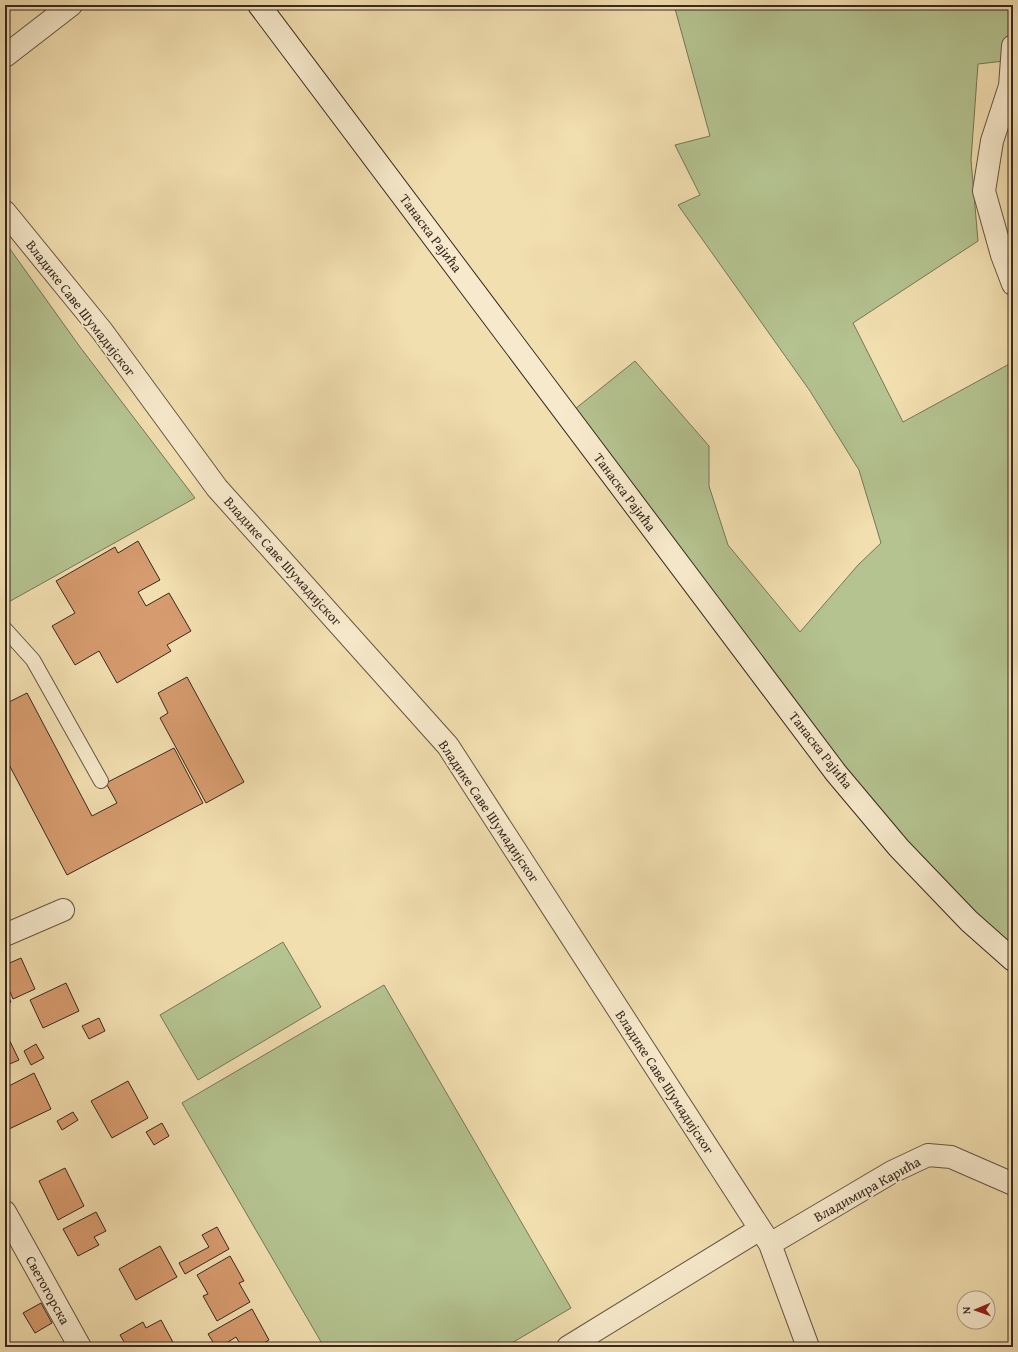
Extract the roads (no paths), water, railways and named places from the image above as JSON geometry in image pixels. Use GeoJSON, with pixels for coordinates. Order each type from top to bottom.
{"type":"FeatureCollection","features":[{"type":"Feature","properties":{"kind":"street"},"geometry":{"type":"LineString","coordinates":[[5,56],[71,5]]}},
{"type":"Feature","properties":{"kind":"street","name":"Танаска Рајића"},"geometry":{"type":"LineString","coordinates":[[259,5],[836,772],[899,848],[969,921],[1013,960]]}},
{"type":"Feature","properties":{"kind":"street"},"geometry":{"type":"LineString","coordinates":[[1013,46],[1010,86],[992,141],[984,191],[1002,255],[1013,284]]}},
{"type":"Feature","properties":{"kind":"street","name":"Владике Саве Шумадијског"},"geometry":{"type":"LineString","coordinates":[[5,212],[102,331],[217,488],[448,746],[765,1236],[808,1347]]}},
{"type":"Feature","properties":{"kind":"street"},"geometry":{"type":"LineString","coordinates":[[5,935],[64,910]]}},
{"type":"Feature","properties":{"kind":"street","name":"Владимира Карића"},"geometry":{"type":"LineString","coordinates":[[568,1347],[765,1236],[928,1155],[950,1157],[1013,1184]]}},
{"type":"Feature","properties":{"kind":"street","name":"Светогорска"},"geometry":{"type":"LineString","coordinates":[[5,1212],[80,1347]]}},
{"type":"Feature","properties":{"kind":"lane"},"geometry":{"type":"LineString","coordinates":[[5,629],[33,660],[101,781]]}}]}
